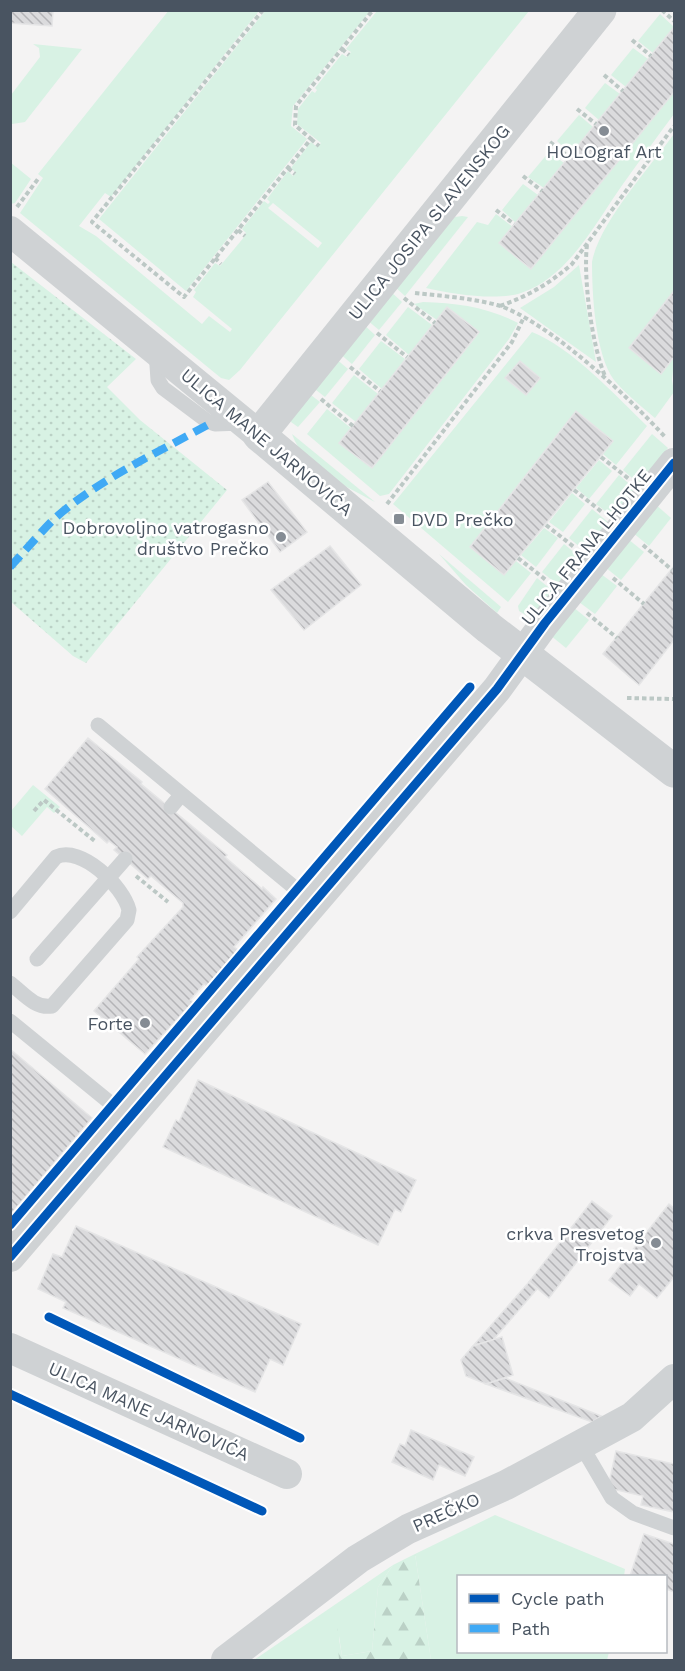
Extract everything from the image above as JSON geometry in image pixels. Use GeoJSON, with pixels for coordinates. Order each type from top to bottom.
{"type":"FeatureCollection","features":[{"type":"Feature","properties":{"kind":"street","name":"ULICA JOSIPA SLAVENSKOG"},"geometry":{"type":"LineString","coordinates":[[251,429],[300,382],[600,10]]}},
{"type":"Feature","properties":{"kind":"street","name":"ULICA MANE JARNOVIĆA"},"geometry":{"type":"LineString","coordinates":[[12,222],[156,351],[489,628],[524,652],[675,771]]}},
{"type":"Feature","properties":{"kind":"street","name":"ULICA FRANA LHOTKE"},"geometry":{"type":"LineString","coordinates":[[524,652],[672,452]]}},
{"type":"Feature","properties":{"kind":"street"},"geometry":{"type":"LineString","coordinates":[[10,1257],[497,689],[524,652]]}},
{"type":"Feature","properties":{"kind":"street","name":"ULICA MANE JARNOVIĆA"},"geometry":{"type":"LineString","coordinates":[[10,1348],[287,1474]]}},
{"type":"Feature","properties":{"kind":"street","name":"PREČKO"},"geometry":{"type":"LineString","coordinates":[[226,1660],[326,1582],[408,1529],[506,1485],[632,1418],[675,1379]]}},
{"type":"Feature","properties":{"kind":"lane"},"geometry":{"type":"LineString","coordinates":[[98,725],[313,903]]}},
{"type":"Feature","properties":{"kind":"lane"},"geometry":{"type":"LineString","coordinates":[[171,807],[181,795]]}},
{"type":"Feature","properties":{"kind":"lane"},"geometry":{"type":"LineString","coordinates":[[10,912],[56,857],[64,853],[81,857],[108,878],[127,902],[129,910],[127,920],[58,1002],[44,1008],[35,1004],[10,983]]}},
{"type":"Feature","properties":{"kind":"lane"},"geometry":{"type":"LineString","coordinates":[[37,959],[125,859]]}},
{"type":"Feature","properties":{"kind":"lane"},"geometry":{"type":"LineString","coordinates":[[10,1021],[130,1119]]}},
{"type":"Feature","properties":{"kind":"lane"},"geometry":{"type":"LineString","coordinates":[[580,1445],[612,1498],[633,1513],[675,1528]]}},
{"type":"Feature","properties":{"kind":"path"},"geometry":{"type":"LineString","coordinates":[[263,10],[92,222],[184,297],[311,139]]}},
{"type":"Feature","properties":{"kind":"path"},"geometry":{"type":"LineString","coordinates":[[319,146],[295,126],[296,106],[373,10]]}},
{"type":"Feature","properties":{"kind":"path"},"geometry":{"type":"LineString","coordinates":[[662,10],[675,21]]}},
{"type":"Feature","properties":{"kind":"path"},"geometry":{"type":"LineString","coordinates":[[632,40],[651,56]]}},
{"type":"Feature","properties":{"kind":"path"},"geometry":{"type":"LineString","coordinates":[[342,49],[349,55]]}},
{"type":"Feature","properties":{"kind":"path"},"geometry":{"type":"LineString","coordinates":[[604,75],[623,91]]}},
{"type":"Feature","properties":{"kind":"path"},"geometry":{"type":"LineString","coordinates":[[577,109],[596,124]]}},
{"type":"Feature","properties":{"kind":"path"},"geometry":{"type":"LineString","coordinates":[[499,306],[531,295],[554,280],[572,264],[675,126]]}},
{"type":"Feature","properties":{"kind":"path"},"geometry":{"type":"LineString","coordinates":[[550,142],[569,157]]}},
{"type":"Feature","properties":{"kind":"path"},"geometry":{"type":"LineString","coordinates":[[288,168],[295,174]]}},
{"type":"Feature","properties":{"kind":"path"},"geometry":{"type":"LineString","coordinates":[[523,176],[542,191]]}},
{"type":"Feature","properties":{"kind":"path"},"geometry":{"type":"LineString","coordinates":[[12,222],[38,179]]}},
{"type":"Feature","properties":{"kind":"path"},"geometry":{"type":"LineString","coordinates":[[496,210],[514,224]]}},
{"type":"Feature","properties":{"kind":"path"},"geometry":{"type":"LineString","coordinates":[[238,230],[245,236]]}},
{"type":"Feature","properties":{"kind":"path"},"geometry":{"type":"LineString","coordinates":[[587,244],[588,289],[594,334],[599,363],[607,380]]}},
{"type":"Feature","properties":{"kind":"path"},"geometry":{"type":"LineString","coordinates":[[215,258],[221,264]]}},
{"type":"Feature","properties":{"kind":"path"},"geometry":{"type":"LineString","coordinates":[[382,281],[435,322]]}},
{"type":"Feature","properties":{"kind":"path"},"geometry":{"type":"LineString","coordinates":[[415,293],[499,306],[549,334],[607,380],[672,452]]}},
{"type":"Feature","properties":{"kind":"path"},"geometry":{"type":"LineString","coordinates":[[354,315],[407,357]]}},
{"type":"Feature","properties":{"kind":"path"},"geometry":{"type":"LineString","coordinates":[[387,504],[512,342],[523,319]]}},
{"type":"Feature","properties":{"kind":"path"},"geometry":{"type":"LineString","coordinates":[[327,349],[380,392]]}},
{"type":"Feature","properties":{"kind":"path"},"geometry":{"type":"LineString","coordinates":[[300,382],[353,426]]}},
{"type":"Feature","properties":{"kind":"path"},"geometry":{"type":"LineString","coordinates":[[620,697],[675,699]]}},
{"type":"Feature","properties":{"kind":"green space"},"geometry":{"type":"Polygon","coordinates":[[[169,10],[259,11],[111,197],[105,193],[79,226],[96,236],[202,324],[209,316],[230,332],[232,329],[193,297],[196,292],[194,290],[215,263],[220,266],[245,236],[246,233],[242,229],[264,201],[268,204],[270,202],[267,199],[288,171],[293,176],[296,173],[291,168],[311,142],[317,147],[321,143],[297,124],[298,109],[312,91],[315,93],[317,90],[315,88],[342,54],[347,57],[351,52],[346,49],[377,11],[529,11],[240,370],[229,380],[221,378],[20,213],[43,178],[38,174],[169,10]],[[273,203],[268,208],[318,248],[322,243],[273,203]]]}},
{"type":"Feature","properties":{"kind":"green space"},"geometry":{"type":"Polygon","coordinates":[[[265,11],[370,11],[293,106],[291,126],[307,139],[186,291],[99,219],[265,11]]]}},
{"type":"Feature","properties":{"kind":"green space"},"geometry":{"type":"Polygon","coordinates":[[[660,14],[674,27],[653,53],[638,41],[660,14]]]}},
{"type":"Feature","properties":{"kind":"green space"},"geometry":{"type":"Polygon","coordinates":[[[33,44],[82,49],[25,122],[12,124],[11,95],[40,57],[39,48],[33,44]]]}},
{"type":"Feature","properties":{"kind":"green space"},"geometry":{"type":"Polygon","coordinates":[[[633,48],[648,59],[626,87],[611,75],[633,48]]]}},
{"type":"Feature","properties":{"kind":"green space"},"geometry":{"type":"Polygon","coordinates":[[[605,83],[620,94],[599,120],[585,108],[605,83]]]}},
{"type":"Feature","properties":{"kind":"green space"},"geometry":{"type":"Polygon","coordinates":[[[674,92],[674,114],[580,247],[553,275],[538,285],[511,295],[474,296],[426,288],[477,222],[488,225],[496,214],[513,227],[531,268],[674,92]]]}},
{"type":"Feature","properties":{"kind":"green space"},"geometry":{"type":"Polygon","coordinates":[[[579,115],[593,127],[572,154],[557,141],[579,115]]]}},
{"type":"Feature","properties":{"kind":"green space"},"geometry":{"type":"Polygon","coordinates":[[[674,134],[674,291],[629,348],[661,373],[673,359],[674,361],[672,380],[674,392],[655,418],[614,380],[608,369],[596,323],[592,262],[604,230],[674,134]]]}},
{"type":"Feature","properties":{"kind":"green space"},"geometry":{"type":"Polygon","coordinates":[[[549,152],[564,163],[544,188],[528,177],[549,152]]]}},
{"type":"Feature","properties":{"kind":"green space"},"geometry":{"type":"Polygon","coordinates":[[[10,162],[31,179],[15,203],[11,204],[10,162]]]}},
{"type":"Feature","properties":{"kind":"green space"},"geometry":{"type":"Polygon","coordinates":[[[523,184],[538,195],[516,223],[502,210],[523,184]]]}},
{"type":"Feature","properties":{"kind":"green space"},"geometry":{"type":"Polygon","coordinates":[[[455,217],[468,217],[405,296],[394,286],[455,217]]]}},
{"type":"Feature","properties":{"kind":"green space"},"geometry":{"type":"Polygon","coordinates":[[[11,262],[136,359],[107,387],[140,420],[227,490],[86,663],[73,656],[11,602],[11,262]]]}},
{"type":"Feature","properties":{"kind":"green space"},"geometry":{"type":"Polygon","coordinates":[[[579,265],[596,362],[520,308],[554,287],[579,265]]]}},
{"type":"Feature","properties":{"kind":"green space"},"geometry":{"type":"Polygon","coordinates":[[[390,291],[402,302],[379,330],[367,320],[390,291]]]}},
{"type":"Feature","properties":{"kind":"green space"},"geometry":{"type":"Polygon","coordinates":[[[423,302],[472,307],[495,313],[518,323],[509,339],[389,494],[380,496],[307,434],[327,409],[351,428],[340,443],[372,468],[479,333],[447,307],[437,320],[414,304],[423,302]]]}},
{"type":"Feature","properties":{"kind":"green space"},"geometry":{"type":"Polygon","coordinates":[[[408,307],[432,325],[409,355],[386,335],[408,307]]]}},
{"type":"Feature","properties":{"kind":"green space"},"geometry":{"type":"Polygon","coordinates":[[[363,324],[375,335],[352,364],[339,353],[363,324]]]}},
{"type":"Feature","properties":{"kind":"green space"},"geometry":{"type":"Polygon","coordinates":[[[532,332],[547,339],[578,361],[647,426],[616,465],[603,454],[612,441],[576,412],[470,547],[504,575],[516,561],[531,573],[508,602],[393,504],[532,332]]]}},
{"type":"Feature","properties":{"kind":"green space"},"geometry":{"type":"Polygon","coordinates":[[[381,341],[405,359],[382,389],[359,369],[381,341]]]}},
{"type":"Feature","properties":{"kind":"green space"},"geometry":{"type":"Polygon","coordinates":[[[335,358],[348,369],[325,397],[311,386],[335,358]]]}},
{"type":"Feature","properties":{"kind":"green space"},"geometry":{"type":"Polygon","coordinates":[[[354,375],[378,394],[356,422],[332,403],[354,375]]]}},
{"type":"Feature","properties":{"kind":"green space"},"geometry":{"type":"Polygon","coordinates":[[[307,392],[320,402],[298,427],[291,422],[292,415],[307,392]]]}},
{"type":"Feature","properties":{"kind":"green space"},"geometry":{"type":"Polygon","coordinates":[[[292,434],[375,502],[338,482],[315,466],[297,446],[292,434]]]}},
{"type":"Feature","properties":{"kind":"green space"},"geometry":{"type":"Polygon","coordinates":[[[652,434],[668,448],[639,484],[623,470],[652,434]]]}},
{"type":"Feature","properties":{"kind":"green space"},"geometry":{"type":"Polygon","coordinates":[[[599,460],[612,471],[589,499],[576,488],[599,460]]]}},
{"type":"Feature","properties":{"kind":"green space"},"geometry":{"type":"Polygon","coordinates":[[[619,475],[635,489],[613,517],[596,504],[619,475]]]}},
{"type":"Feature","properties":{"kind":"green space"},"geometry":{"type":"Polygon","coordinates":[[[572,493],[585,504],[563,532],[549,522],[572,493]]]}},
{"type":"Feature","properties":{"kind":"green space"},"geometry":{"type":"Polygon","coordinates":[[[655,504],[671,518],[649,546],[632,532],[655,504]]]}},
{"type":"Feature","properties":{"kind":"green space"},"geometry":{"type":"Polygon","coordinates":[[[592,509],[608,522],[585,551],[569,538],[592,509]]]}},
{"type":"Feature","properties":{"kind":"green space"},"geometry":{"type":"Polygon","coordinates":[[[544,528],[558,538],[536,567],[521,555],[544,528]]]}},
{"type":"Feature","properties":{"kind":"green space"},"geometry":{"type":"Polygon","coordinates":[[[628,539],[644,552],[621,580],[605,567],[628,539]]]}},
{"type":"Feature","properties":{"kind":"green space"},"geometry":{"type":"Polygon","coordinates":[[[564,544],[580,557],[558,585],[542,572],[564,544]]]}},
{"type":"Feature","properties":{"kind":"green space"},"geometry":{"type":"Polygon","coordinates":[[[439,554],[501,607],[497,613],[466,585],[439,554]]]}},
{"type":"Feature","properties":{"kind":"green space"},"geometry":{"type":"Polygon","coordinates":[[[601,574],[617,586],[595,614],[579,602],[601,574]]]}},
{"type":"Feature","properties":{"kind":"green space"},"geometry":{"type":"Polygon","coordinates":[[[537,578],[553,591],[531,618],[519,611],[518,606],[537,578]]]}},
{"type":"Feature","properties":{"kind":"green space"},"geometry":{"type":"Polygon","coordinates":[[[573,607],[589,620],[566,648],[550,635],[573,607]]]}},
{"type":"Feature","properties":{"kind":"green space"},"geometry":{"type":"Polygon","coordinates":[[[33,785],[60,807],[54,813],[47,807],[22,836],[11,826],[11,811],[33,785]]]}},
{"type":"Feature","properties":{"kind":"green space"},"geometry":{"type":"Polygon","coordinates":[[[495,1515],[625,1569],[624,1575],[457,1575],[457,1653],[609,1653],[607,1660],[431,1660],[415,1554],[495,1515]]]}},
{"type":"Feature","properties":{"kind":"green space"},"geometry":{"type":"Polygon","coordinates":[[[415,1554],[431,1660],[339,1660],[337,1628],[342,1656],[372,1651],[378,1587],[393,1565],[415,1554]]]}},
{"type":"Feature","properties":{"kind":"green space"},"geometry":{"type":"Polygon","coordinates":[[[393,1565],[378,1587],[372,1651],[342,1656],[339,1636],[339,1660],[254,1660],[393,1565]]]}},
{"type":"Feature","properties":{"kind":"building"},"geometry":{"type":"Polygon","coordinates":[[[10,10],[53,10],[52,26],[10,23],[10,10]]]}},
{"type":"Feature","properties":{"kind":"building"},"geometry":{"type":"Polygon","coordinates":[[[674,27],[674,92],[531,269],[499,243],[674,27]]]}},
{"type":"Feature","properties":{"kind":"building"},"geometry":{"type":"Polygon","coordinates":[[[674,291],[674,357],[661,374],[629,348],[674,291]]]}},
{"type":"Feature","properties":{"kind":"building"},"geometry":{"type":"Polygon","coordinates":[[[447,307],[479,332],[372,468],[339,443],[447,307]]]}},
{"type":"Feature","properties":{"kind":"building"},"geometry":{"type":"Polygon","coordinates":[[[520,361],[540,378],[526,395],[505,378],[520,361]]]}},
{"type":"Feature","properties":{"kind":"building"},"geometry":{"type":"Polygon","coordinates":[[[576,411],[613,441],[504,575],[470,547],[576,411]]]}},
{"type":"Feature","properties":{"kind":"building"},"geometry":{"type":"Polygon","coordinates":[[[268,482],[307,532],[280,552],[242,500],[268,482]]]}},
{"type":"Feature","properties":{"kind":"building"},"geometry":{"type":"Polygon","coordinates":[[[330,546],[361,585],[304,630],[271,590],[330,546]]]}},
{"type":"Feature","properties":{"kind":"building"},"geometry":{"type":"Polygon","coordinates":[[[674,566],[674,640],[639,685],[603,654],[674,566]]]}},
{"type":"Feature","properties":{"kind":"building"},"geometry":{"type":"Polygon","coordinates":[[[88,738],[276,899],[234,947],[238,950],[207,986],[204,984],[190,1000],[193,1002],[145,1054],[94,1011],[139,959],[137,957],[183,907],[183,903],[151,876],[148,879],[114,850],[117,847],[109,841],[107,843],[45,789],[88,738]]]}},
{"type":"Feature","properties":{"kind":"building"},"geometry":{"type":"Polygon","coordinates":[[[10,1049],[92,1118],[10,1215],[10,1049]]]}},
{"type":"Feature","properties":{"kind":"building"},"geometry":{"type":"Polygon","coordinates":[[[198,1080],[416,1180],[401,1212],[395,1209],[378,1245],[163,1147],[176,1120],[179,1122],[198,1080]]]}},
{"type":"Feature","properties":{"kind":"building"},"geometry":{"type":"Polygon","coordinates":[[[592,1201],[612,1216],[549,1298],[529,1282],[592,1201]]]}},
{"type":"Feature","properties":{"kind":"building","name":"crkva Presvetog Trojstva"},"geometry":{"type":"Polygon","coordinates":[[[669,1204],[674,1208],[674,1277],[657,1298],[639,1284],[630,1296],[609,1280],[669,1204]]]}},
{"type":"Feature","properties":{"kind":"building"},"geometry":{"type":"Polygon","coordinates":[[[76,1226],[301,1324],[283,1365],[270,1359],[255,1392],[63,1308],[66,1302],[38,1289],[53,1254],[62,1257],[76,1226]]]}},
{"type":"Feature","properties":{"kind":"building"},"geometry":{"type":"Polygon","coordinates":[[[529,1282],[537,1289],[493,1340],[473,1346],[529,1282]]]}},
{"type":"Feature","properties":{"kind":"building"},"geometry":{"type":"Polygon","coordinates":[[[502,1337],[513,1375],[486,1384],[466,1376],[461,1360],[473,1346],[502,1337]]]}},
{"type":"Feature","properties":{"kind":"building"},"geometry":{"type":"Polygon","coordinates":[[[505,1378],[601,1416],[592,1422],[486,1384],[505,1378]]]}},
{"type":"Feature","properties":{"kind":"building"},"geometry":{"type":"Polygon","coordinates":[[[411,1430],[474,1457],[465,1476],[439,1465],[433,1480],[392,1462],[400,1444],[405,1446],[411,1430]]]}},
{"type":"Feature","properties":{"kind":"building"},"geometry":{"type":"Polygon","coordinates":[[[616,1451],[674,1464],[674,1512],[641,1505],[643,1496],[608,1488],[616,1451]]]}},
{"type":"Feature","properties":{"kind":"building"},"geometry":{"type":"Polygon","coordinates":[[[644,1534],[674,1544],[674,1592],[667,1589],[667,1575],[630,1575],[644,1534]]]}},
{"type":"Feature","properties":{"kind":"marked path"},"geometry":{"type":"LineString","coordinates":[[10,567],[54,519],[90,491],[211,423]]}},
{"type":"Feature","properties":{"kind":"cycle path"},"geometry":{"type":"LineString","coordinates":[[10,1257],[497,689],[545,623],[674,463]]}},
{"type":"Feature","properties":{"kind":"cycle path"},"geometry":{"type":"LineString","coordinates":[[10,1225],[470,687]]}},
{"type":"Feature","properties":{"kind":"cycle path"},"geometry":{"type":"LineString","coordinates":[[49,1317],[300,1438]]}},
{"type":"Feature","properties":{"kind":"cycle path"},"geometry":{"type":"LineString","coordinates":[[10,1394],[262,1511]]}},
{"type":"Feature","properties":{"kind":"place","name":"HOLOgraf Art"},"geometry":{"type":"Point","coordinates":[604,131]}},
{"type":"Feature","properties":{"kind":"place","name":"DVD Prečko"},"geometry":{"type":"Point","coordinates":[399,519]}},
{"type":"Feature","properties":{"kind":"place","name":"Dobrovoljno vatrogasno društvo Prečko"},"geometry":{"type":"Point","coordinates":[281,537]}},
{"type":"Feature","properties":{"kind":"place","name":"Forte"},"geometry":{"type":"Point","coordinates":[145,1023]}},
{"type":"Feature","properties":{"kind":"place","name":"crkva Presvetog Trojstva"},"geometry":{"type":"Point","coordinates":[656,1243]}}]}
